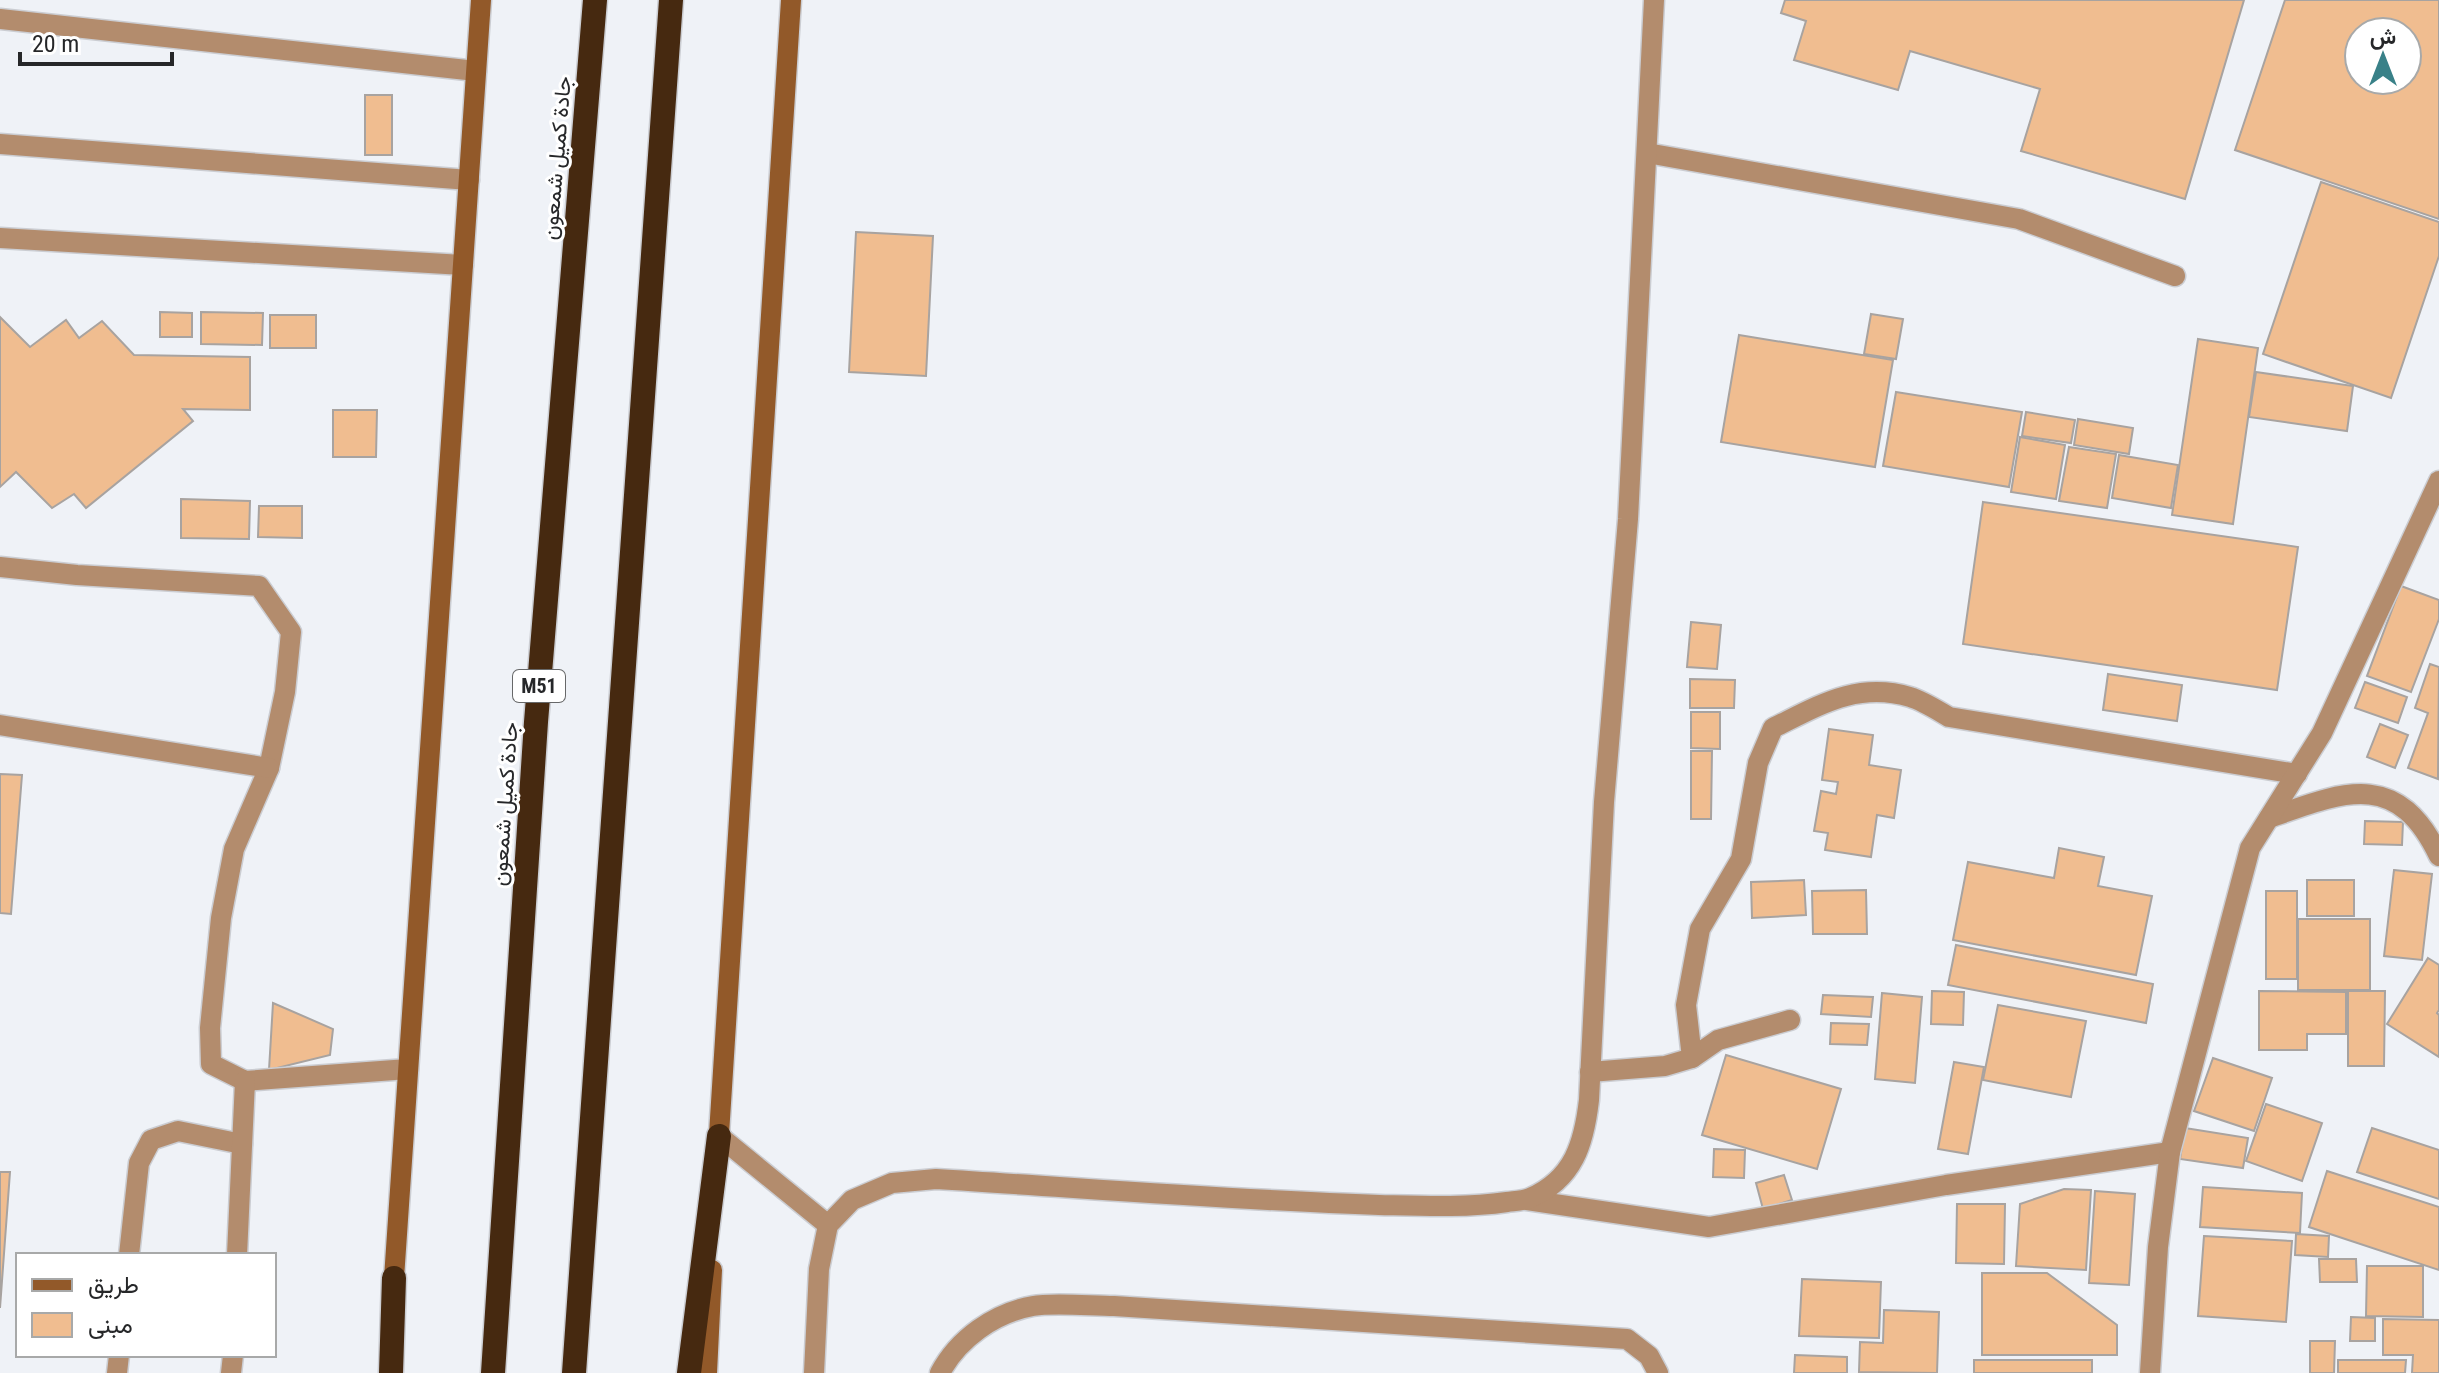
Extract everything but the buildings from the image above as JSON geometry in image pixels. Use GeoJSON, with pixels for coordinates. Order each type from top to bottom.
{"type":"FeatureCollection","features":[{"type":"Feature","properties":{"kind":"highway","name":"جادة كميل شمعون"},"geometry":{"type":"LineString","coordinates":[[493,1373],[536,722],[595,0]]}},
{"type":"Feature","properties":{"kind":"highway"},"geometry":{"type":"LineString","coordinates":[[574,1373],[671,0]]}},
{"type":"Feature","properties":{"kind":"highway"},"geometry":{"type":"LineString","coordinates":[[689,1373],[719,1136]]}},
{"type":"Feature","properties":{"kind":"highway"},"geometry":{"type":"LineString","coordinates":[[388,1373],[394,1278]]}},
{"type":"Feature","properties":{"kind":"main road"},"geometry":{"type":"LineString","coordinates":[[394,1278],[481,0]]}},
{"type":"Feature","properties":{"kind":"main road"},"geometry":{"type":"LineString","coordinates":[[707,1373],[719,1136],[791,0]]}},
{"type":"Feature","properties":{"kind":"street"},"geometry":{"type":"LineString","coordinates":[[1527,1200],[1555,1184],[1572,1161],[1585,1134],[1604,802],[1628,519],[1654,0]]}},
{"type":"Feature","properties":{"kind":"street"},"geometry":{"type":"LineString","coordinates":[[0,19],[476,71]]}},
{"type":"Feature","properties":{"kind":"street"},"geometry":{"type":"LineString","coordinates":[[0,144],[469,180]]}},
{"type":"Feature","properties":{"kind":"street"},"geometry":{"type":"LineString","coordinates":[[1647,153],[2019,219],[2175,276]]}},
{"type":"Feature","properties":{"kind":"street"},"geometry":{"type":"LineString","coordinates":[[0,238],[463,265]]}},
{"type":"Feature","properties":{"kind":"street"},"geometry":{"type":"LineString","coordinates":[[2150,1373],[2158,1247],[2170,1152],[2250,848],[2322,733],[2439,481]]}},
{"type":"Feature","properties":{"kind":"street"},"geometry":{"type":"LineString","coordinates":[[0,567],[259,586],[291,632],[285,692],[269,768],[234,849],[221,918],[210,1028],[211,1064],[245,1081],[408,1069]]}},
{"type":"Feature","properties":{"kind":"street"},"geometry":{"type":"LineString","coordinates":[[1692,1058],[1686,1005],[1700,929],[1741,859],[1758,763],[1773,728],[1838,696],[1879,691],[1911,697],[1949,717],[2297,774]]}},
{"type":"Feature","properties":{"kind":"street"},"geometry":{"type":"LineString","coordinates":[[0,725],[269,768]]}},
{"type":"Feature","properties":{"kind":"street"},"geometry":{"type":"LineString","coordinates":[[2269,818],[2322,799],[2349,793],[2372,794],[2405,808],[2421,826],[2439,856]]}},
{"type":"Feature","properties":{"kind":"street"},"geometry":{"type":"LineString","coordinates":[[1590,1072],[1665,1066],[1692,1058],[1718,1040],[1790,1020]]}},
{"type":"Feature","properties":{"kind":"street"},"geometry":{"type":"LineString","coordinates":[[237,1253],[245,1081]]}},
{"type":"Feature","properties":{"kind":"street"},"geometry":{"type":"LineString","coordinates":[[129,1253],[139,1163],[151,1140],[178,1131],[242,1144]]}},
{"type":"Feature","properties":{"kind":"street"},"geometry":{"type":"LineString","coordinates":[[719,1136],[828,1225]]}},
{"type":"Feature","properties":{"kind":"street"},"geometry":{"type":"LineString","coordinates":[[814,1373],[819,1269],[828,1225],[852,1200],[892,1183],[936,1179],[1318,1203],[1424,1206],[1485,1205],[1527,1200],[1709,1227],[1946,1185],[2170,1152]]}},
{"type":"Feature","properties":{"kind":"street"},"geometry":{"type":"LineString","coordinates":[[940,1373],[950,1355],[968,1337],[1000,1317],[1034,1305],[1114,1306],[1627,1339],[1649,1356],[1658,1373]]}}]}
